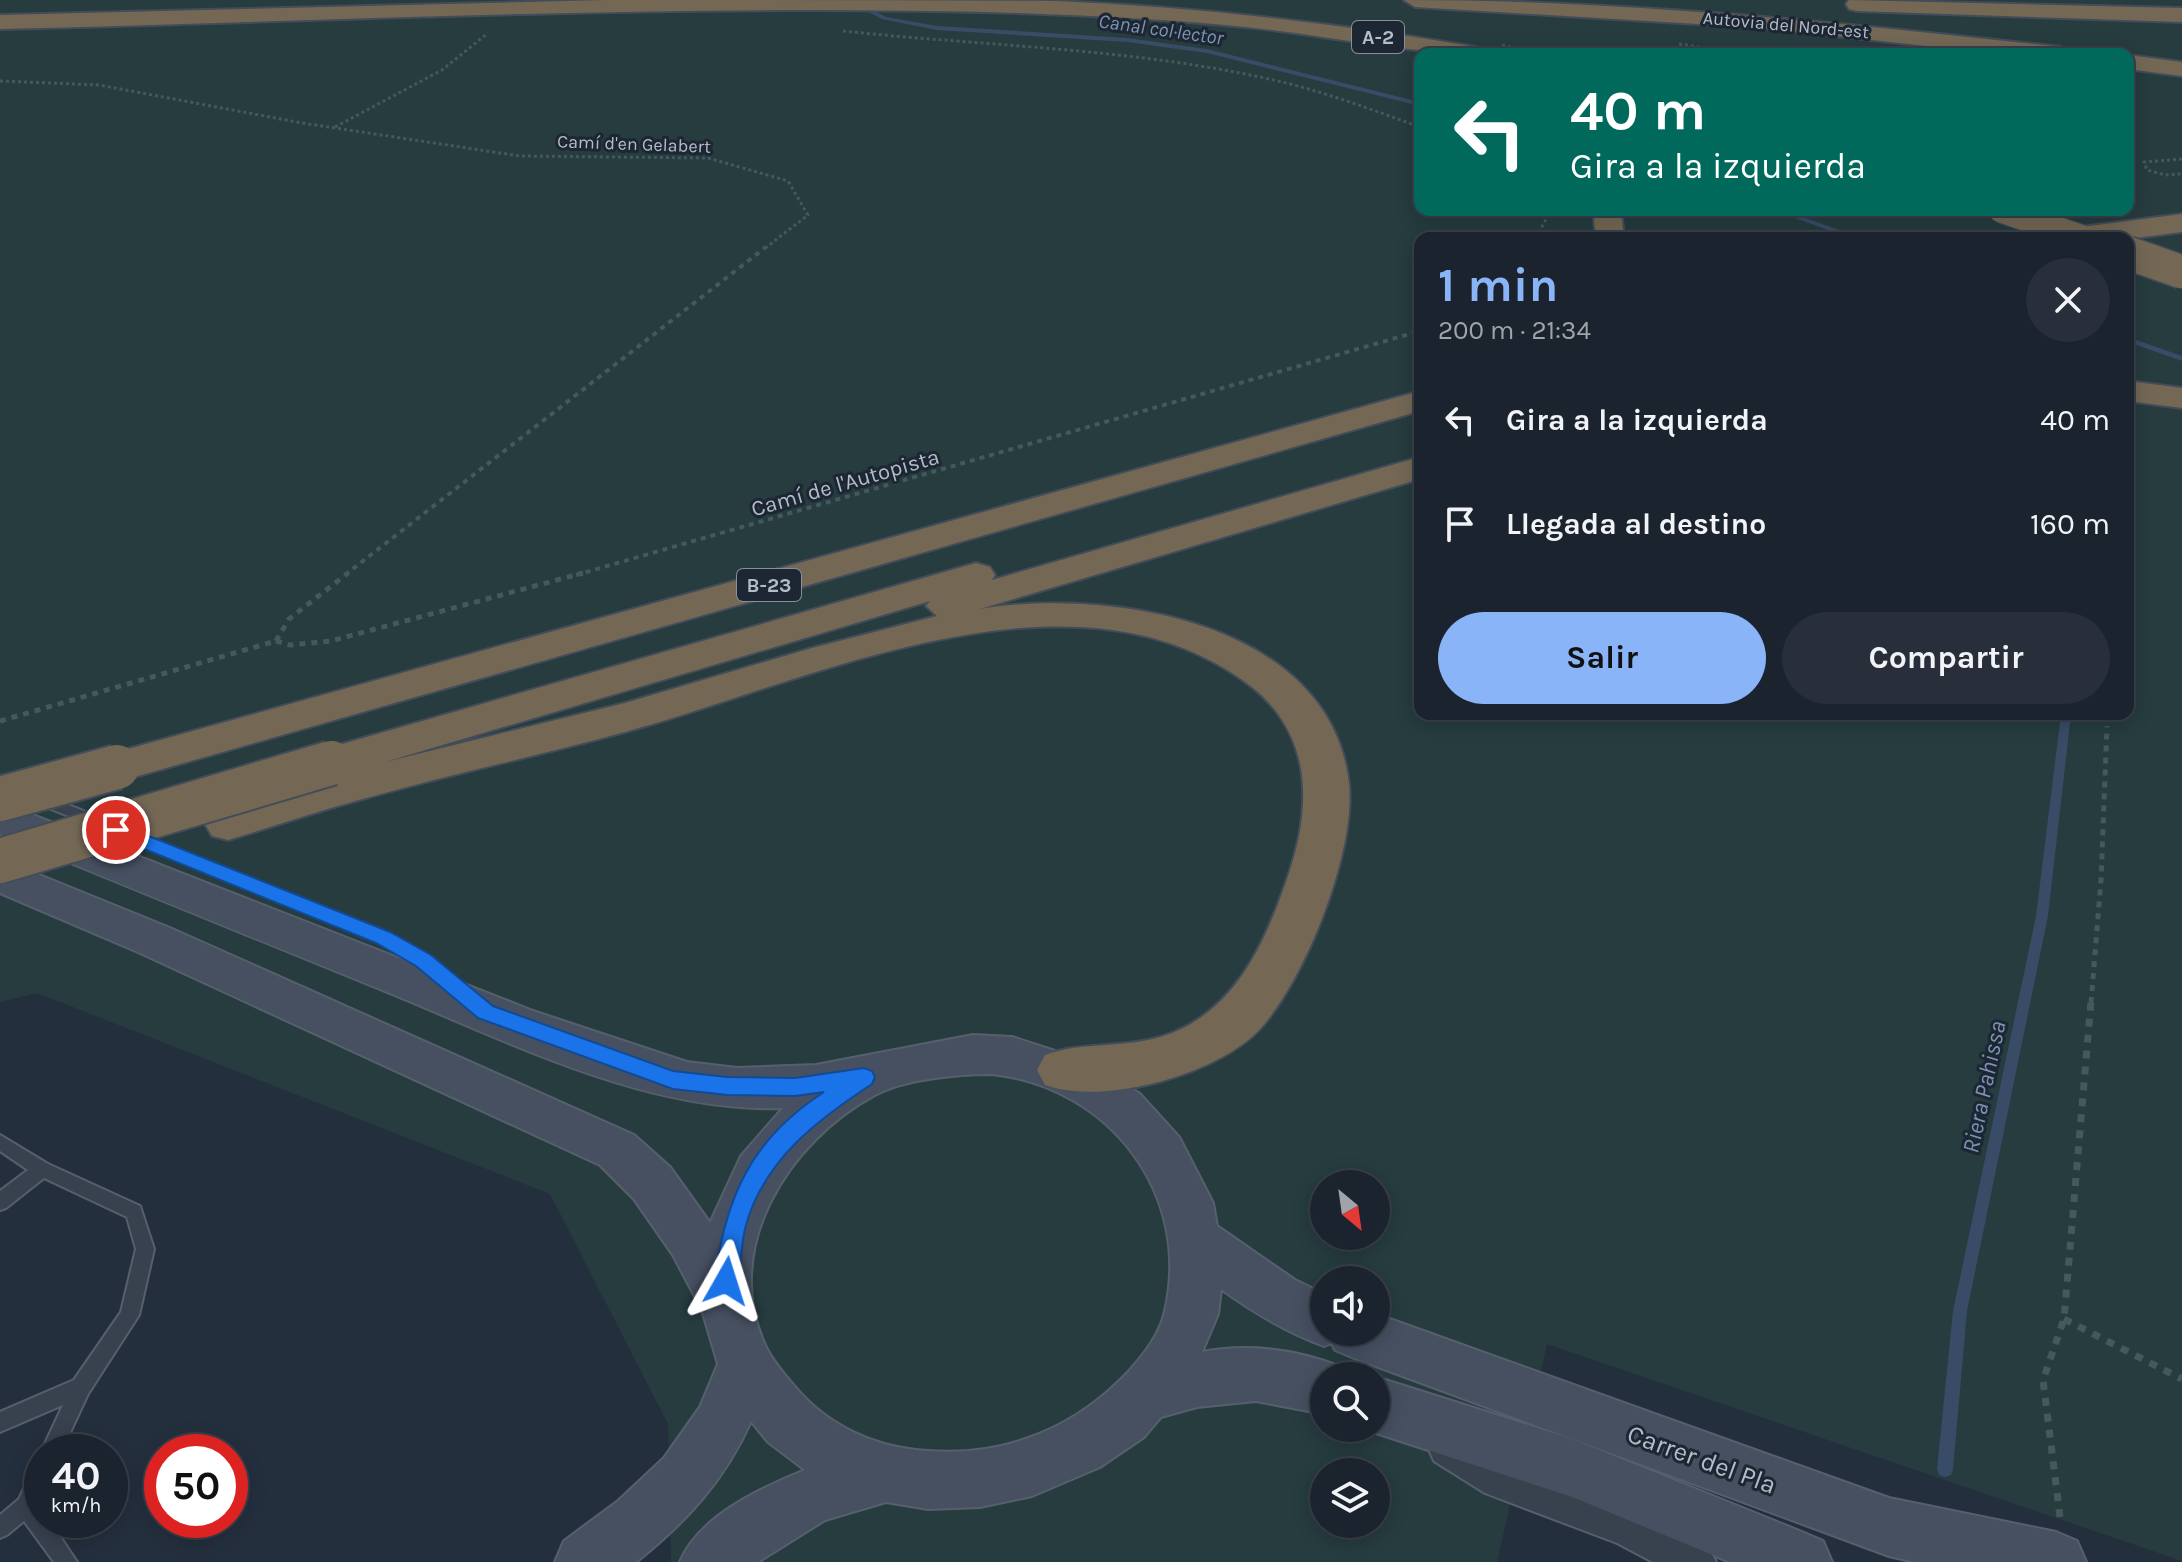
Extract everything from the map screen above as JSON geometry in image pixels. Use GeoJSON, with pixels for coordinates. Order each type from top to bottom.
{"type":"FeatureCollection","features":[{"type":"Feature","properties":{"kind":"highway"},"geometry":{"type":"LineString","coordinates":[[0,2],[86,0]]}},
{"type":"Feature","properties":{"kind":"highway","name":"Autovia del Nord-est"},"geometry":{"type":"LineString","coordinates":[[1415,0],[1764,21],[2007,48]]}},
{"type":"Feature","properties":{"kind":"highway"},"geometry":{"type":"LineString","coordinates":[[1678,0],[1803,3]]}},
{"type":"Feature","properties":{"kind":"highway","name":"A-2"},"geometry":{"type":"LineString","coordinates":[[0,22],[786,2],[1034,3],[1242,18],[1437,48]]}},
{"type":"Feature","properties":{"kind":"highway"},"geometry":{"type":"LineString","coordinates":[[1034,3],[1330,41],[1414,62]]}},
{"type":"Feature","properties":{"kind":"highway"},"geometry":{"type":"LineString","coordinates":[[1833,4],[2182,15]]}},
{"type":"Feature","properties":{"kind":"highway"},"geometry":{"type":"LineString","coordinates":[[2134,63],[2182,69]]}},
{"type":"Feature","properties":{"kind":"highway"},"geometry":{"type":"LineString","coordinates":[[2019,216],[2065,232]]}},
{"type":"Feature","properties":{"kind":"highway"},"geometry":{"type":"LineString","coordinates":[[2112,232],[2182,223]]}},
{"type":"Feature","properties":{"kind":"highway"},"geometry":{"type":"LineString","coordinates":[[2134,261],[2182,254]]}},
{"type":"Feature","properties":{"kind":"highway"},"geometry":{"type":"LineString","coordinates":[[2134,255],[2182,272]]}},
{"type":"Feature","properties":{"kind":"highway"},"geometry":{"type":"LineString","coordinates":[[856,560],[1081,477],[1414,372]]}},
{"type":"Feature","properties":{"kind":"highway"},"geometry":{"type":"LineString","coordinates":[[2134,392],[2182,398]]}},
{"type":"Feature","properties":{"kind":"highway","name":"B-23"},"geometry":{"type":"LineString","coordinates":[[0,799],[1414,403]]}},
{"type":"Feature","properties":{"kind":"highway","name":"B-23"},"geometry":{"type":"LineString","coordinates":[[0,861],[342,775],[1414,447]]}},
{"type":"Feature","properties":{"kind":"highway"},"geometry":{"type":"LineString","coordinates":[[0,886],[228,824],[342,775],[748,664],[1414,470]]}},
{"type":"Feature","properties":{"kind":"highway"},"geometry":{"type":"LineString","coordinates":[[342,775],[625,718],[878,645],[974,623],[1034,616],[1109,616],[1169,628],[1208,642],[1240,658],[1273,683],[1310,727],[1320,749],[1327,782],[1325,825],[1308,889],[1287,939],[1257,995],[1229,1026],[1158,1062],[1119,1068],[1063,1070]]}},
{"type":"Feature","properties":{"kind":"main road"},"geometry":{"type":"LineString","coordinates":[[0,817],[485,1012],[673,1080],[727,1086],[795,1087],[864,1077],[901,1065],[956,1054],[1011,1057],[1063,1070],[1098,1087],[1129,1111],[1155,1139],[1176,1172],[1199,1243],[1199,1282],[1193,1310],[1176,1354],[1150,1393],[1121,1420],[1079,1446],[1016,1474],[948,1483],[881,1475],[837,1457],[798,1433],[767,1401],[745,1364],[726,1302],[693,1240],[660,1189],[617,1150],[154,940],[0,875]]}},
{"type":"Feature","properties":{"kind":"main road"},"geometry":{"type":"LineString","coordinates":[[726,1302],[727,1260],[734,1227],[751,1183],[777,1145],[811,1112],[864,1077]]}},
{"type":"Feature","properties":{"kind":"main road"},"geometry":{"type":"LineString","coordinates":[[1199,1243],[1276,1298],[1310,1314]]}},
{"type":"Feature","properties":{"kind":"main road","name":"Carrer del Pla"},"geometry":{"type":"LineString","coordinates":[[1390,1345],[1889,1527],[2059,1547]]}},
{"type":"Feature","properties":{"kind":"main road"},"geometry":{"type":"LineString","coordinates":[[585,1562],[662,1504],[694,1470],[735,1399],[745,1364]]}},
{"type":"Feature","properties":{"kind":"main road"},"geometry":{"type":"LineString","coordinates":[[1150,1393],[1195,1379],[1234,1372],[1274,1374],[1310,1383]]}},
{"type":"Feature","properties":{"kind":"main road"},"geometry":{"type":"LineString","coordinates":[[1390,1410],[1572,1468],[1802,1562]]}},
{"type":"Feature","properties":{"kind":"main road"},"geometry":{"type":"LineString","coordinates":[[710,1562],[777,1511],[797,1500],[828,1487],[881,1475]]}},
{"type":"Feature","properties":{"kind":"street"},"geometry":{"type":"LineString","coordinates":[[1390,1411],[1499,1479],[1628,1526],[1695,1562]]}},
{"type":"Feature","properties":{"kind":"lane"},"geometry":{"type":"LineString","coordinates":[[0,782],[383,938],[423,961],[485,1012]]}},
{"type":"Feature","properties":{"kind":"lane"},"geometry":{"type":"LineString","coordinates":[[0,1142],[42,1169],[134,1212],[145,1249],[130,1315],[81,1387],[59,1434]]}},
{"type":"Feature","properties":{"kind":"lane"},"geometry":{"type":"LineString","coordinates":[[0,1202],[42,1169]]}},
{"type":"Feature","properties":{"kind":"lane"},"geometry":{"type":"LineString","coordinates":[[0,1422],[81,1387]]}},
{"type":"Feature","properties":{"kind":"lane"},"geometry":{"type":"LineString","coordinates":[[0,1528],[24,1508]]}},
{"type":"Feature","properties":{"kind":"lane"},"geometry":{"type":"LineString","coordinates":[[49,1538],[67,1562]]}},
{"type":"Feature","properties":{"kind":"path"},"geometry":{"type":"LineString","coordinates":[[830,30],[1128,57],[1253,76],[1333,96],[1414,125]]}},
{"type":"Feature","properties":{"kind":"path"},"geometry":{"type":"LineString","coordinates":[[334,128],[461,57],[484,42],[488,32]]}},
{"type":"Feature","properties":{"kind":"path","name":"Camí d'en Gelabert"},"geometry":{"type":"LineString","coordinates":[[0,81],[99,85],[334,128],[520,156],[708,158],[788,181],[808,215],[289,619],[276,641]]}},
{"type":"Feature","properties":{"kind":"path"},"geometry":{"type":"LineString","coordinates":[[2182,159],[2144,162],[2147,170],[2165,175],[2182,174]]}},
{"type":"Feature","properties":{"kind":"path","name":"Camí de l'Autopista"},"geometry":{"type":"LineString","coordinates":[[0,721],[276,641],[290,645],[331,641],[522,591],[1414,333]]}},
{"type":"Feature","properties":{"kind":"path"},"geometry":{"type":"LineString","coordinates":[[2059,1547],[2043,1380],[2064,1319],[2101,880],[2107,726]]}},
{"type":"Feature","properties":{"kind":"path"},"geometry":{"type":"LineString","coordinates":[[2064,1319],[2182,1379]]}},
{"type":"Feature","properties":{"kind":"green space"},"geometry":{"type":"Polygon","coordinates":[[[0,0],[2182,0],[2182,1561],[1547,1344],[1497,1562],[671,1562],[668,1424],[550,1194],[37,993],[0,1002],[0,0]]]}},
{"type":"Feature","properties":{"kind":"waterway","name":"Canal col·lector"},"geometry":{"type":"LineString","coordinates":[[848,0],[884,18],[937,28],[1127,40],[1207,51],[1414,103]]}},
{"type":"Feature","properties":{"kind":"waterway","name":"Canal col·lector"},"geometry":{"type":"LineString","coordinates":[[1794,216],[1840,232]]}},
{"type":"Feature","properties":{"kind":"waterway","name":"Canal col·lector"},"geometry":{"type":"LineString","coordinates":[[2134,341],[2182,359]]}},
{"type":"Feature","properties":{"kind":"waterway","name":"Riera Pahissa"},"geometry":{"type":"LineString","coordinates":[[1945,1469],[1960,1311],[2042,916],[2065,720]]}},
{"type":"Feature","properties":{"kind":"route"},"geometry":{"type":"LineString","coordinates":[[116,830],[383,938],[423,961],[485,1012],[673,1080],[727,1086],[795,1087],[864,1077],[811,1112],[777,1145],[751,1183],[734,1227],[726,1281]]}}]}
